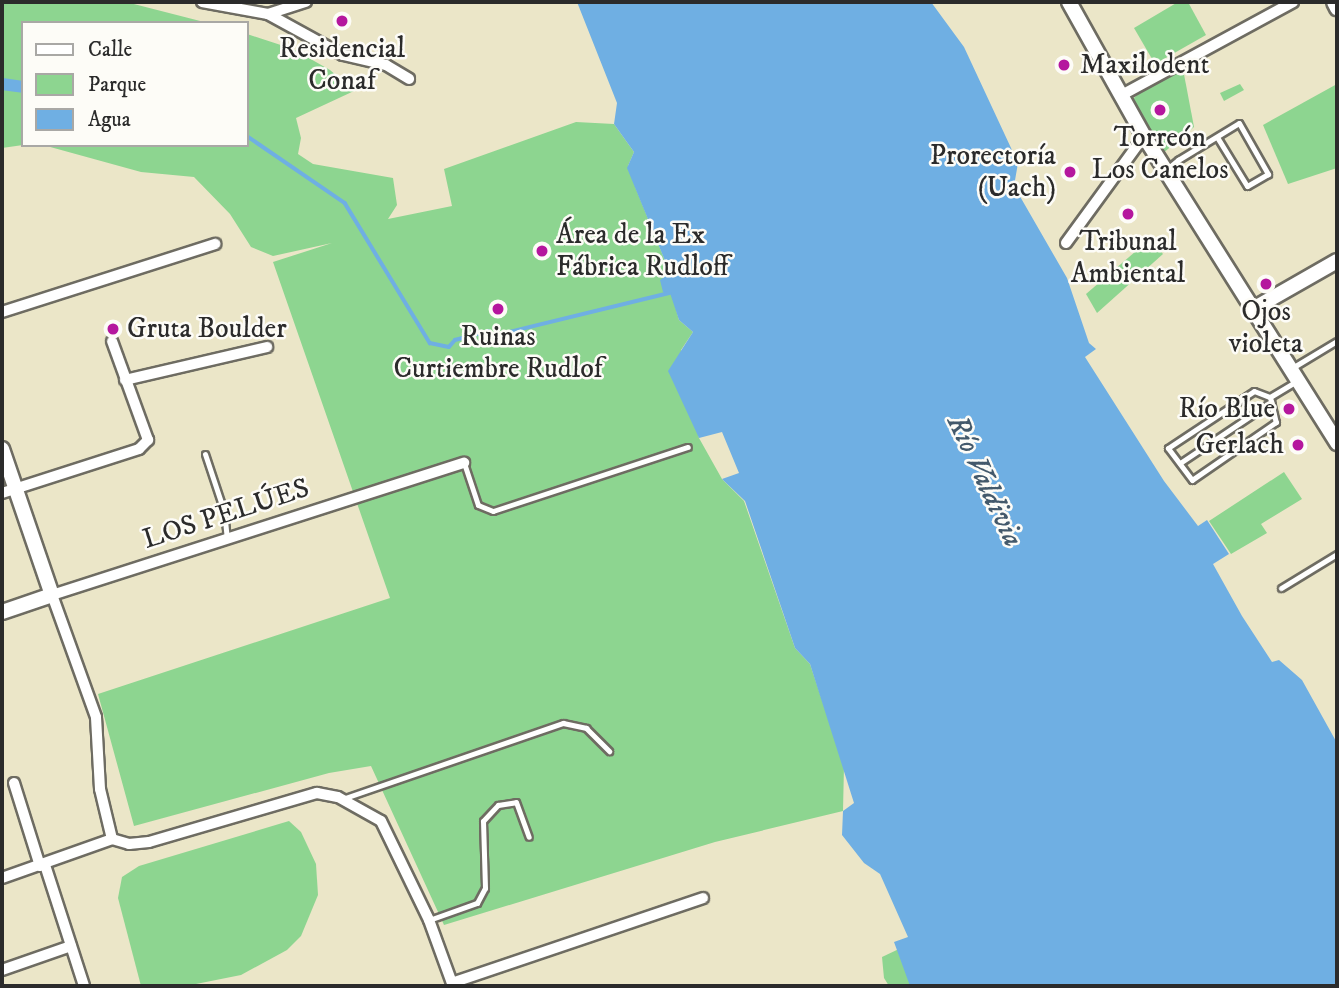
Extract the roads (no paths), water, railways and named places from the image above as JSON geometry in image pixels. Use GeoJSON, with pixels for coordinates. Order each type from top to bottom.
{"type":"FeatureCollection","features":[{"type":"Feature","properties":{"kind":"main road"},"geometry":{"type":"LineString","coordinates":[[1069,2],[1144,136],[1337,443]]}},
{"type":"Feature","properties":{"kind":"main road"},"geometry":{"type":"LineString","coordinates":[[1334,2],[1337,8]]}},
{"type":"Feature","properties":{"kind":"main road"},"geometry":{"type":"LineString","coordinates":[[1253,309],[1337,261]]}},
{"type":"Feature","properties":{"kind":"main road"},"geometry":{"type":"LineString","coordinates":[[2,449],[8,491],[52,595]]}},
{"type":"Feature","properties":{"kind":"main road","name":"LOS PELÚES"},"geometry":{"type":"LineString","coordinates":[[2,612],[52,595]]}},
{"type":"Feature","properties":{"kind":"street"},"geometry":{"type":"LineString","coordinates":[[202,2],[268,14],[342,55],[386,65],[409,79]]}},
{"type":"Feature","properties":{"kind":"street"},"geometry":{"type":"LineString","coordinates":[[268,14],[306,2]]}},
{"type":"Feature","properties":{"kind":"street"},"geometry":{"type":"LineString","coordinates":[[1121,96],[1293,2]]}},
{"type":"Feature","properties":{"kind":"street"},"geometry":{"type":"LineString","coordinates":[[1066,243],[1144,136]]}},
{"type":"Feature","properties":{"kind":"street"},"geometry":{"type":"LineString","coordinates":[[2,312],[215,244]]}},
{"type":"Feature","properties":{"kind":"street"},"geometry":{"type":"LineString","coordinates":[[8,491],[139,449],[148,440],[112,341]]}},
{"type":"Feature","properties":{"kind":"street"},"geometry":{"type":"LineString","coordinates":[[125,380],[267,347]]}},
{"type":"Feature","properties":{"kind":"street","name":"LOS PELÚES"},"geometry":{"type":"LineString","coordinates":[[52,595],[464,463]]}},
{"type":"Feature","properties":{"kind":"street"},"geometry":{"type":"LineString","coordinates":[[52,595],[96,717],[100,789],[113,839]]}},
{"type":"Feature","properties":{"kind":"street"},"geometry":{"type":"LineString","coordinates":[[14,783],[84,986]]}},
{"type":"Feature","properties":{"kind":"street"},"geometry":{"type":"LineString","coordinates":[[2,878],[113,839],[129,844],[149,842],[317,793],[342,799],[381,821],[429,920],[452,985],[703,898]]}},
{"type":"Feature","properties":{"kind":"street"},"geometry":{"type":"LineString","coordinates":[[2,970],[71,946]]}},
{"type":"Feature","properties":{"kind":"lane"},"geometry":{"type":"LineString","coordinates":[[1166,170],[1217,137],[1239,123],[1268,174],[1247,187],[1217,137]]}},
{"type":"Feature","properties":{"kind":"lane"},"geometry":{"type":"LineString","coordinates":[[1180,463],[1270,400],[1294,375],[1337,341]]}},
{"type":"Feature","properties":{"kind":"lane"},"geometry":{"type":"LineString","coordinates":[[1254,391],[1270,400],[1276,422],[1192,480],[1180,463],[1168,448],[1254,391]]}},
{"type":"Feature","properties":{"kind":"lane"},"geometry":{"type":"LineString","coordinates":[[464,463],[478,505],[493,511],[688,447]]}},
{"type":"Feature","properties":{"kind":"lane"},"geometry":{"type":"LineString","coordinates":[[205,454],[224,511],[227,539]]}},
{"type":"Feature","properties":{"kind":"lane"},"geometry":{"type":"LineString","coordinates":[[1281,588],[1337,554]]}},
{"type":"Feature","properties":{"kind":"lane"},"geometry":{"type":"LineString","coordinates":[[342,799],[563,723],[592,732],[609,751]]}},
{"type":"Feature","properties":{"kind":"lane"},"geometry":{"type":"LineString","coordinates":[[429,920],[477,904],[485,888],[483,821],[498,805],[516,802],[529,837]]}},
{"type":"Feature","properties":{"kind":"water","name":"Río Valdivia"},"geometry":{"type":"Polygon","coordinates":[[[577,2],[931,2],[964,47],[1018,163],[1014,186],[1067,278],[1089,343],[1096,349],[1085,357],[1164,481],[1198,526],[1207,520],[1229,554],[1213,564],[1242,616],[1272,662],[1279,660],[1302,680],[1337,743],[1337,986],[910,986],[894,942],[908,937],[880,874],[864,863],[842,835],[843,811],[854,803],[810,664],[795,648],[745,501],[722,479],[739,473],[722,432],[699,438],[668,371],[693,332],[679,320],[670,293],[663,292],[660,280],[670,273],[627,168],[634,152],[614,124],[617,103],[577,2]]]}},
{"type":"Feature","properties":{"kind":"waterway"},"geometry":{"type":"LineString","coordinates":[[2,84],[21,87]]}},
{"type":"Feature","properties":{"kind":"waterway"},"geometry":{"type":"LineString","coordinates":[[248,137],[345,203],[430,343],[449,347],[455,340],[488,331],[493,336],[670,293]]}},
{"type":"Feature","properties":{"kind":"place","name":"Residencial Conaf"},"geometry":{"type":"Point","coordinates":[342,21]}},
{"type":"Feature","properties":{"kind":"place","name":"Maxilodent"},"geometry":{"type":"Point","coordinates":[1064,65]}},
{"type":"Feature","properties":{"kind":"place","name":"Torreón Los Canelos"},"geometry":{"type":"Point","coordinates":[1160,110]}},
{"type":"Feature","properties":{"kind":"place","name":"Prorectoría (Uach)"},"geometry":{"type":"Point","coordinates":[1070,172]}},
{"type":"Feature","properties":{"kind":"place","name":"Tribunal Ambiental"},"geometry":{"type":"Point","coordinates":[1128,214]}},
{"type":"Feature","properties":{"kind":"place","name":"Área de la Ex Fábrica Rudloff"},"geometry":{"type":"Point","coordinates":[542,251]}},
{"type":"Feature","properties":{"kind":"place","name":"Ojos violeta"},"geometry":{"type":"Point","coordinates":[1266,284]}},
{"type":"Feature","properties":{"kind":"place","name":"Ruinas Curtiembre Rudlof"},"geometry":{"type":"Point","coordinates":[498,309]}},
{"type":"Feature","properties":{"kind":"place","name":"Gruta Boulder"},"geometry":{"type":"Point","coordinates":[113,329]}},
{"type":"Feature","properties":{"kind":"place","name":"Río Blue"},"geometry":{"type":"Point","coordinates":[1289,409]}},
{"type":"Feature","properties":{"kind":"place","name":"Gerlach"},"geometry":{"type":"Point","coordinates":[1298,445]}}]}
